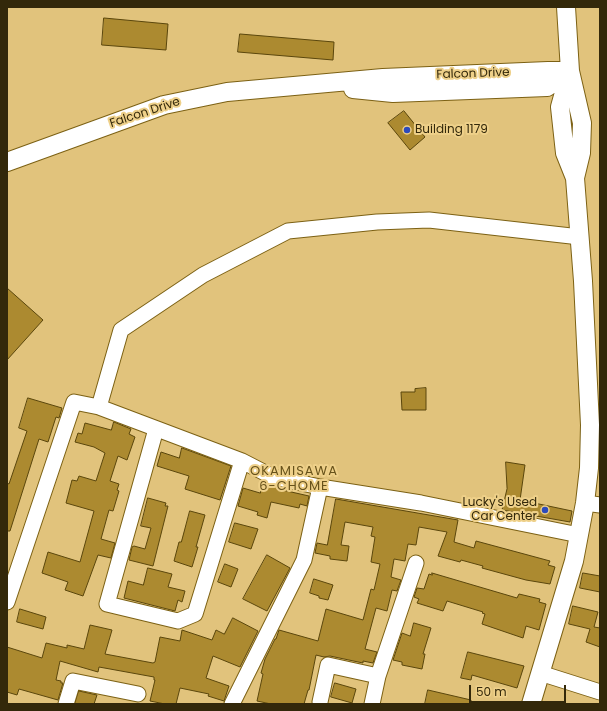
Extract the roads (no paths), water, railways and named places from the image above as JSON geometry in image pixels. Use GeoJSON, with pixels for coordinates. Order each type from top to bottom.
{"type":"FeatureCollection","features":[{"type":"Feature","properties":{"kind":"street"},"geometry":{"type":"LineString","coordinates":[[566,7],[570,71],[582,122],[581,153],[575,178]]}},
{"type":"Feature","properties":{"kind":"street"},"geometry":{"type":"LineString","coordinates":[[531,704],[574,561],[579,535],[592,504],[590,425],[580,237],[575,178],[565,153],[560,107],[570,71]]}},
{"type":"Feature","properties":{"kind":"street","name":"Falcon Drive"},"geometry":{"type":"LineString","coordinates":[[313,84],[393,93],[535,88],[547,87],[570,71]]}},
{"type":"Feature","properties":{"kind":"street","name":"Falcon Drive"},"geometry":{"type":"LineString","coordinates":[[7,162],[164,105],[227,92],[383,78],[570,71]]}},
{"type":"Feature","properties":{"kind":"street"},"geometry":{"type":"LineString","coordinates":[[535,88],[560,107]]}},
{"type":"Feature","properties":{"kind":"street"},"geometry":{"type":"LineString","coordinates":[[99,407],[121,330],[203,275],[288,231],[377,222],[429,220],[580,237]]}},
{"type":"Feature","properties":{"kind":"street"},"geometry":{"type":"LineString","coordinates":[[7,602],[74,402],[99,407],[242,461],[272,478],[421,503],[579,535]]}},
{"type":"Feature","properties":{"kind":"street"},"geometry":{"type":"LineString","coordinates":[[156,429],[107,604],[178,621],[196,614],[242,461]]}},
{"type":"Feature","properties":{"kind":"street"},"geometry":{"type":"LineString","coordinates":[[232,704],[304,560],[320,487]]}},
{"type":"Feature","properties":{"kind":"street"},"geometry":{"type":"LineString","coordinates":[[372,704],[378,676],[416,563]]}},
{"type":"Feature","properties":{"kind":"street"},"geometry":{"type":"LineString","coordinates":[[320,702],[328,665],[378,676]]}},
{"type":"Feature","properties":{"kind":"street"},"geometry":{"type":"LineString","coordinates":[[540,674],[600,692]]}},
{"type":"Feature","properties":{"kind":"street"},"geometry":{"type":"LineString","coordinates":[[66,704],[72,681],[138,694]]}},
{"type":"Feature","properties":{"kind":"place","name":"Building 1179"},"geometry":{"type":"Point","coordinates":[407,130]}},
{"type":"Feature","properties":{"kind":"place","name":"Lucky's Used Car Center"},"geometry":{"type":"Point","coordinates":[545,510]}},
{"type":"Feature","properties":{"kind":"district","name":"OKAMISAWA 6-CHOME"},"geometry":{"type":"Point","coordinates":[294,480]}}]}
